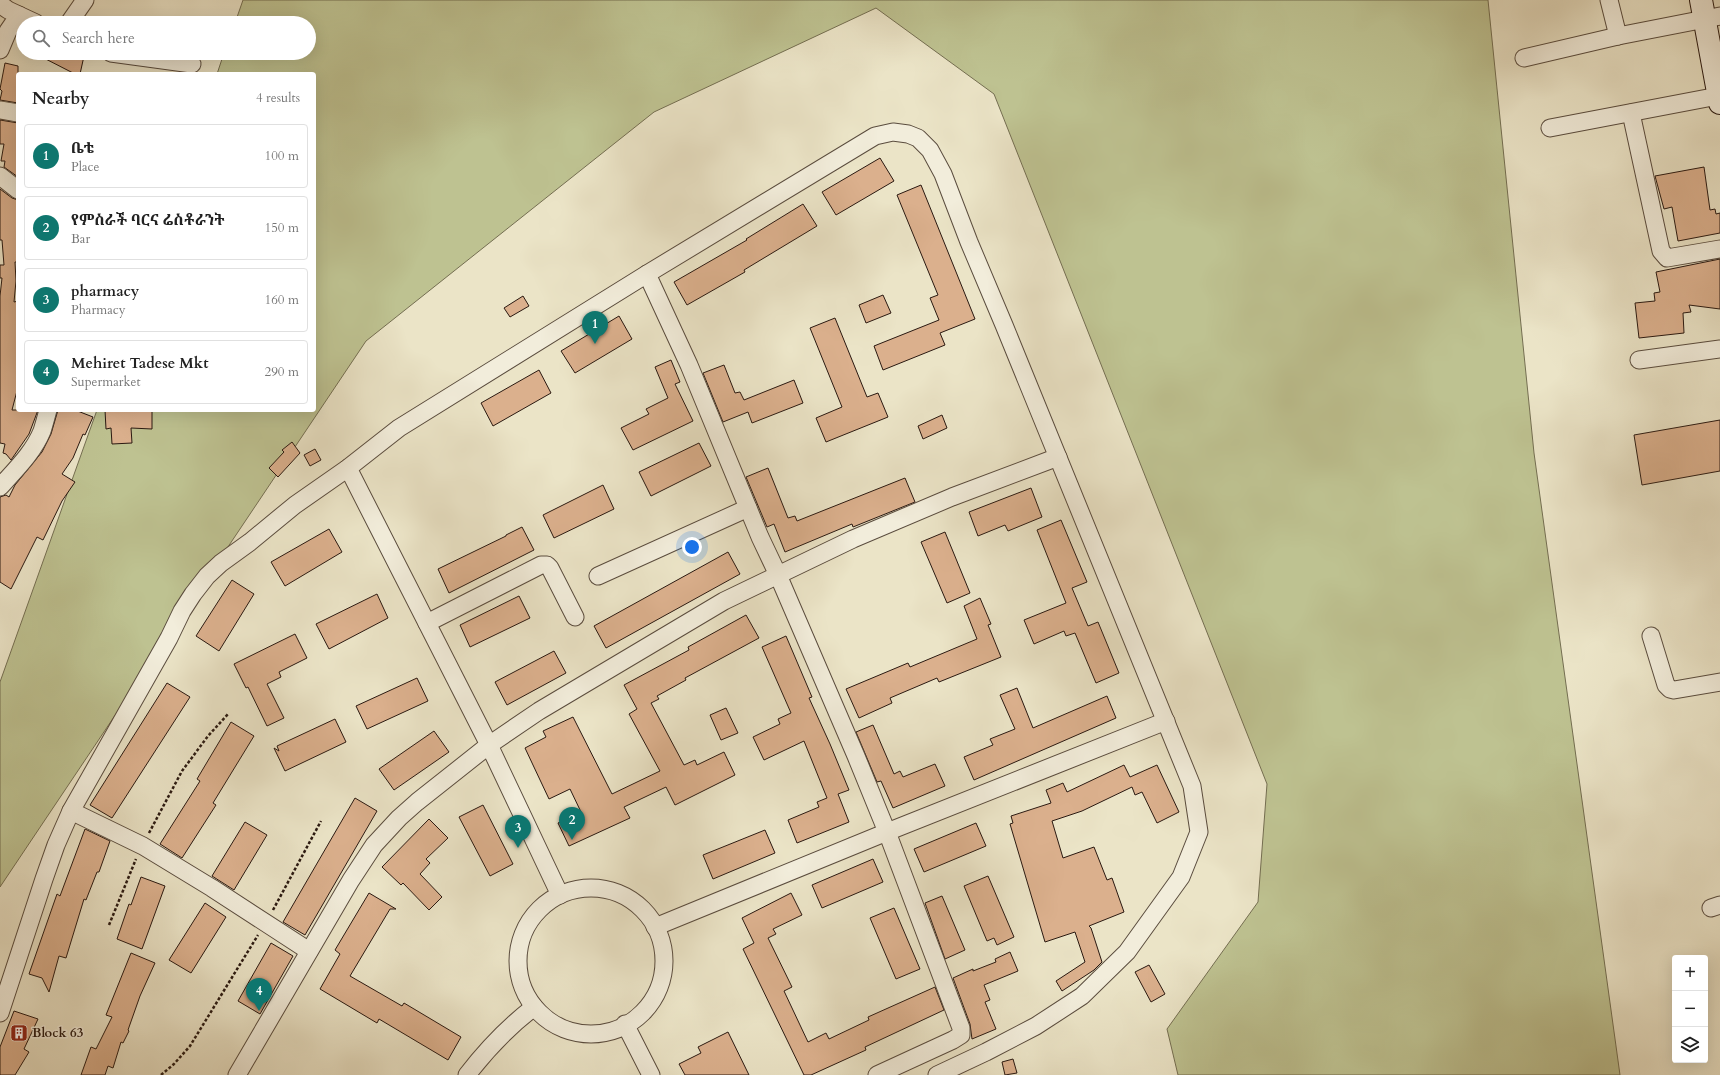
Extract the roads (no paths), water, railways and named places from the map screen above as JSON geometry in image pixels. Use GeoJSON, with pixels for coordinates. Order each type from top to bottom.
{"type":"FeatureCollection","features":[{"type":"Feature","properties":{"kind":"street"},"geometry":{"type":"LineString","coordinates":[[74,16],[85,0]]}},
{"type":"Feature","properties":{"kind":"street"},"geometry":{"type":"LineString","coordinates":[[1609,0],[1618,36]]}},
{"type":"Feature","properties":{"kind":"street"},"geometry":{"type":"LineString","coordinates":[[0,4],[19,15]]}},
{"type":"Feature","properties":{"kind":"street"},"geometry":{"type":"LineString","coordinates":[[1524,58],[1618,36],[1709,12],[1719,99],[1550,128]]}},
{"type":"Feature","properties":{"kind":"street"},"geometry":{"type":"LineString","coordinates":[[0,50],[8,31],[16,19]]}},
{"type":"Feature","properties":{"kind":"street"},"geometry":{"type":"LineString","coordinates":[[163,60],[192,64]]}},
{"type":"Feature","properties":{"kind":"street"},"geometry":{"type":"LineString","coordinates":[[0,110],[16,113]]}},
{"type":"Feature","properties":{"kind":"street"},"geometry":{"type":"LineString","coordinates":[[1631,114],[1661,251],[1667,258],[1671,258],[1720,249]]}},
{"type":"Feature","properties":{"kind":"street"},"geometry":{"type":"LineString","coordinates":[[0,1013],[56,845],[71,811],[169,638],[182,611],[207,576],[295,504],[348,468],[399,428],[647,274],[875,136],[893,132],[908,134],[918,138],[930,150],[943,174],[969,242],[1192,786],[1200,832],[1181,878],[1127,952],[1082,996],[1036,1026],[937,1075]]}},
{"type":"Feature","properties":{"kind":"street"},"geometry":{"type":"LineString","coordinates":[[0,176],[16,188]]}},
{"type":"Feature","properties":{"kind":"street"},"geometry":{"type":"LineString","coordinates":[[647,274],[689,365],[748,508],[856,756],[887,832],[961,1028],[961,1035],[877,1075]]}},
{"type":"Feature","properties":{"kind":"street"},"geometry":{"type":"LineString","coordinates":[[1639,360],[1720,350]]}},
{"type":"Feature","properties":{"kind":"street"},"geometry":{"type":"LineString","coordinates":[[0,487],[23,462],[33,447],[41,432],[47,412]]}},
{"type":"Feature","properties":{"kind":"street"},"geometry":{"type":"LineString","coordinates":[[238,1075],[309,951],[374,845],[399,818],[417,802],[489,745],[539,710],[724,601],[853,539],[952,496],[1058,457]]}},
{"type":"Feature","properties":{"kind":"street"},"geometry":{"type":"LineString","coordinates":[[348,468],[489,745],[560,895]]}},
{"type":"Feature","properties":{"kind":"street"},"geometry":{"type":"LineString","coordinates":[[598,576],[748,508]]}},
{"type":"Feature","properties":{"kind":"street"},"geometry":{"type":"LineString","coordinates":[[427,623],[541,565],[547,565],[550,568],[575,617]]}},
{"type":"Feature","properties":{"kind":"street"},"geometry":{"type":"LineString","coordinates":[[1651,636],[1666,684],[1670,689],[1674,690],[1720,682]]}},
{"type":"Feature","properties":{"kind":"street"},"geometry":{"type":"LineString","coordinates":[[655,927],[887,832],[1166,721]]}},
{"type":"Feature","properties":{"kind":"street"},"geometry":{"type":"LineString","coordinates":[[71,811],[143,846],[212,888],[309,951]]}},
{"type":"Feature","properties":{"kind":"street"},"geometry":{"type":"LineString","coordinates":[[587,888],[612,891],[636,903],[652,920],[655,927],[664,951],[660,984],[650,1004],[632,1021],[624,1024],[616,1030],[590,1034],[578,1033],[554,1024],[538,1012],[526,996],[518,974],[519,944],[537,911],[560,895],[568,891],[587,888]]}},
{"type":"Feature","properties":{"kind":"street"},"geometry":{"type":"LineString","coordinates":[[467,1075],[485,1052],[511,1026],[534,1007]]}},
{"type":"Feature","properties":{"kind":"street"},"geometry":{"type":"LineString","coordinates":[[624,1024],[651,1075]]}},
{"type":"Feature","properties":{"kind":"place","name":"ቤቴ"},"geometry":{"type":"Point","coordinates":[595,344]}},
{"type":"Feature","properties":{"kind":"place","name":"የምስራች ባርና ሬስቶራንት"},"geometry":{"type":"Point","coordinates":[572,840]}},
{"type":"Feature","properties":{"kind":"place","name":"pharmacy"},"geometry":{"type":"Point","coordinates":[518,848]}},
{"type":"Feature","properties":{"kind":"place","name":"Mehiret Tadese Mkt"},"geometry":{"type":"Point","coordinates":[259,1011]}},
{"type":"Feature","properties":{"kind":"place","name":"Block 63"},"geometry":{"type":"Point","coordinates":[19,1033]}}]}
